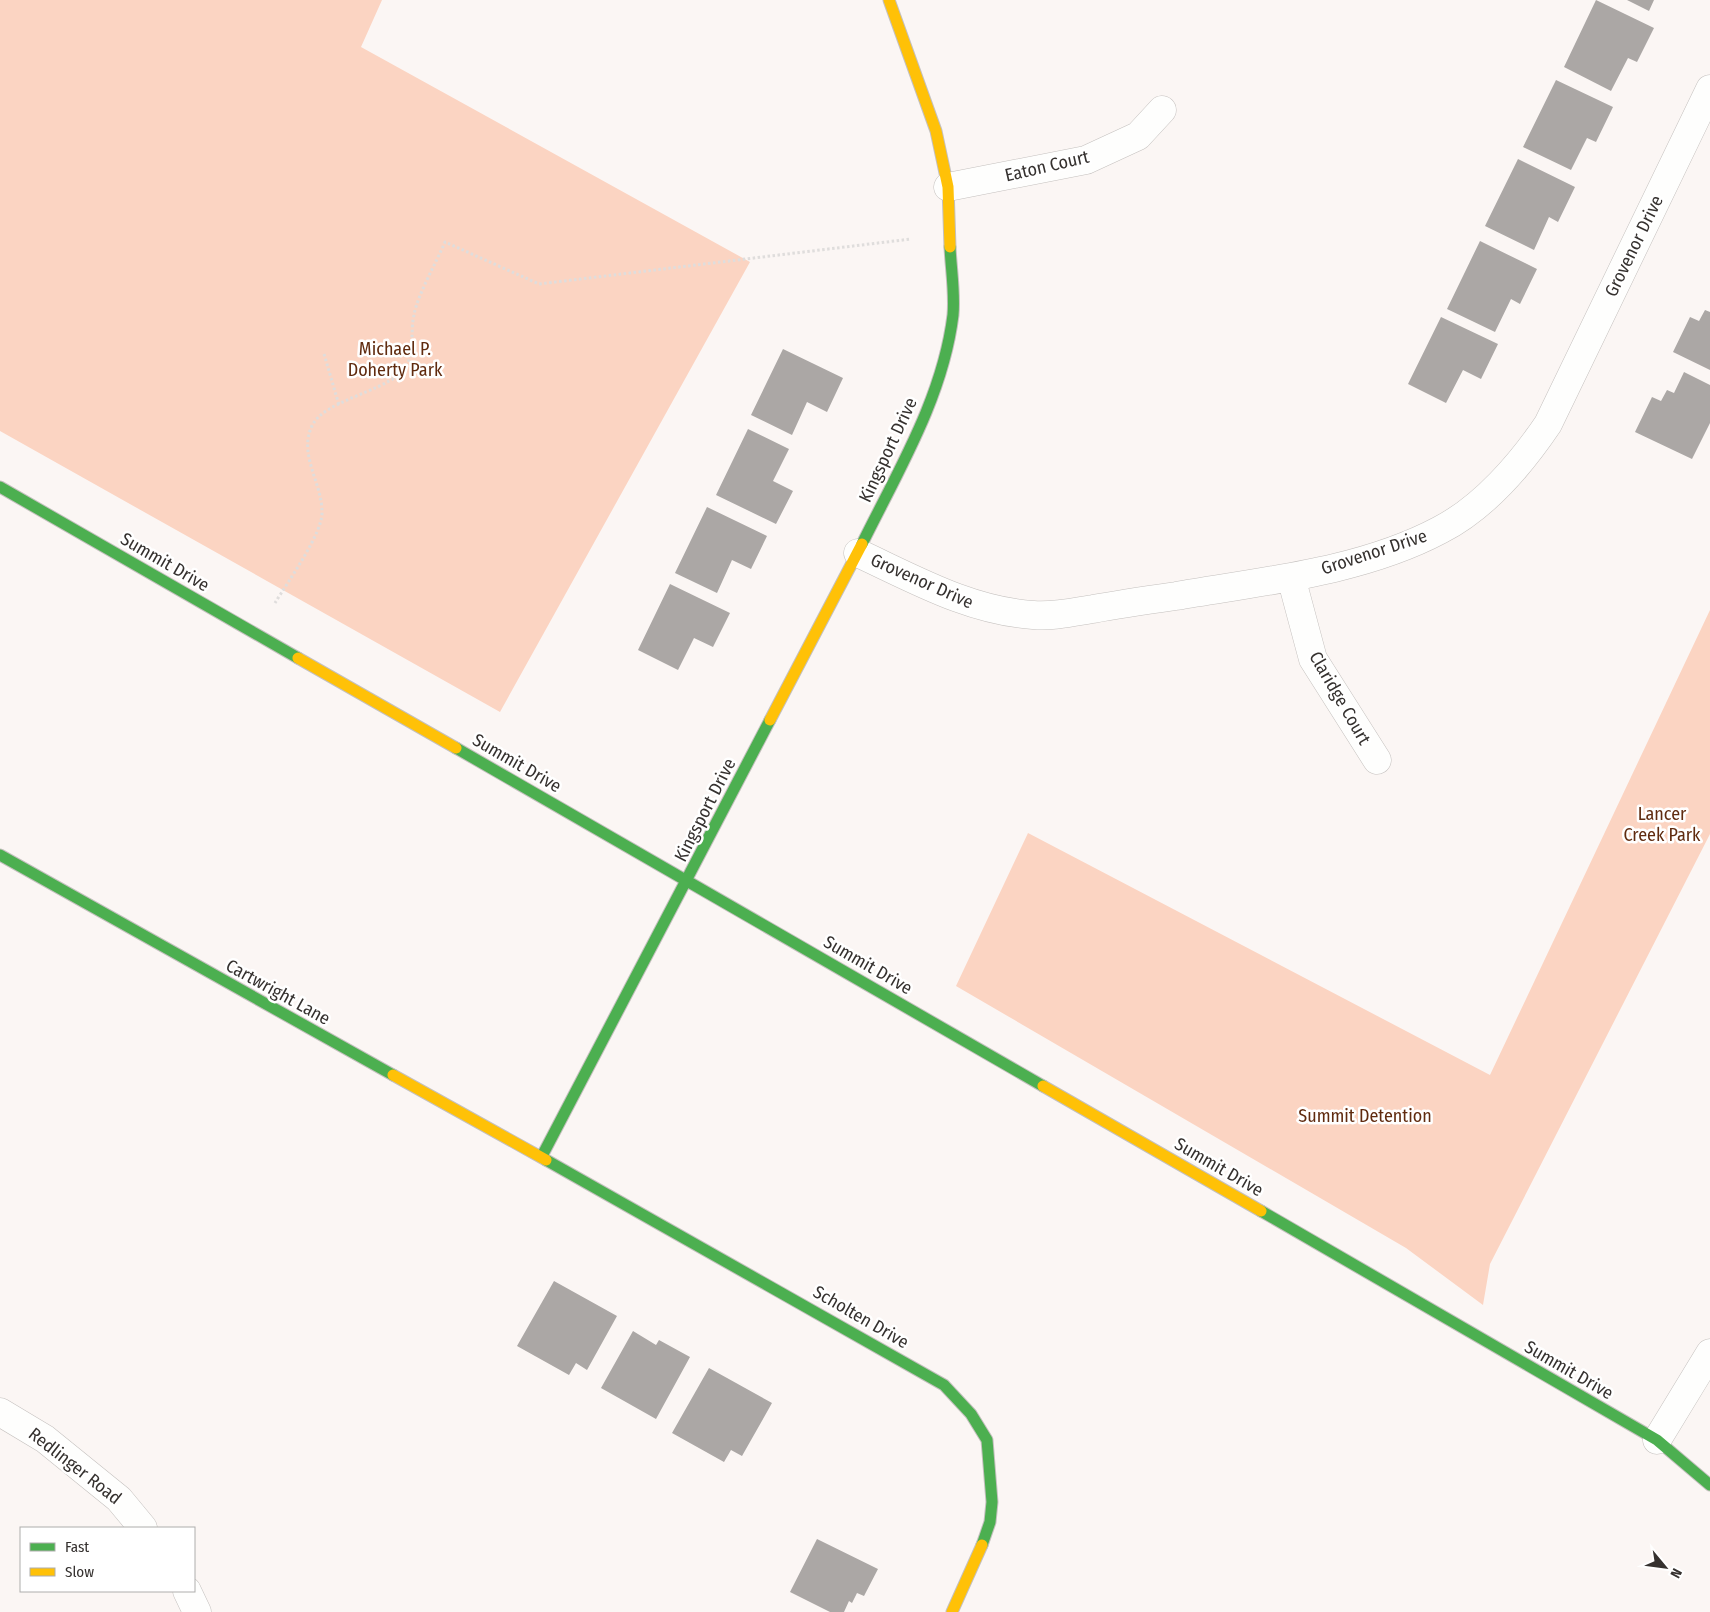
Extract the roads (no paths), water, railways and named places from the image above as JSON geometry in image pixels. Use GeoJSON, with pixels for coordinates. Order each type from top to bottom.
{"type":"FeatureCollection","features":[{"type":"Feature","properties":{"kind":"street","name":"Kingsport Drive"},"geometry":{"type":"LineString","coordinates":[[542,1156],[688,881],[858,552],[920,426],[942,371],[953,314],[948,187],[936,131],[890,0]]}},
{"type":"Feature","properties":{"kind":"street","name":"Grovenor Drive"},"geometry":{"type":"LineString","coordinates":[[858,552],[949,596],[979,606],[1033,616],[1072,612],[1291,577],[1347,564],[1410,544],[1442,530],[1469,510],[1516,467],[1548,424],[1710,89]]}},
{"type":"Feature","properties":{"kind":"street","name":"Eaton Court"},"geometry":{"type":"LineString","coordinates":[[948,187],[1086,160],[1138,136],[1162,110]]}},
{"type":"Feature","properties":{"kind":"street","name":"Summit Drive"},"geometry":{"type":"LineString","coordinates":[[0,487],[1657,1440],[1710,1485]]}},
{"type":"Feature","properties":{"kind":"street","name":"Claridge Court"},"geometry":{"type":"LineString","coordinates":[[1291,577],[1313,659],[1377,760]]}},
{"type":"Feature","properties":{"kind":"street","name":"Cartwright Lane"},"geometry":{"type":"LineString","coordinates":[[0,855],[259,1002],[542,1156]]}},
{"type":"Feature","properties":{"kind":"street","name":"Scholten Drive"},"geometry":{"type":"LineString","coordinates":[[542,1156],[936,1380],[944,1385],[964,1407],[987,1440],[992,1502],[990,1522],[976,1562],[952,1612]]}},
{"type":"Feature","properties":{"kind":"street"},"geometry":{"type":"LineString","coordinates":[[1657,1440],[1710,1353]]}},
{"type":"Feature","properties":{"kind":"street","name":"Redlinger Road"},"geometry":{"type":"LineString","coordinates":[[0,1412],[45,1439],[119,1499],[141,1527]]}},
{"type":"Feature","properties":{"kind":"street"},"geometry":{"type":"LineString","coordinates":[[187,1592],[197,1612]]}},
{"type":"Feature","properties":{"kind":"park label","name":"Michael P. Doherty Park"},"geometry":{"type":"Point","coordinates":[395,359]}},
{"type":"Feature","properties":{"kind":"park label","name":"Lancer Creek Park"},"geometry":{"type":"Point","coordinates":[1662,824]}},
{"type":"Feature","properties":{"kind":"park label","name":"Summit Detention"},"geometry":{"type":"Point","coordinates":[1365,1116]}}]}
